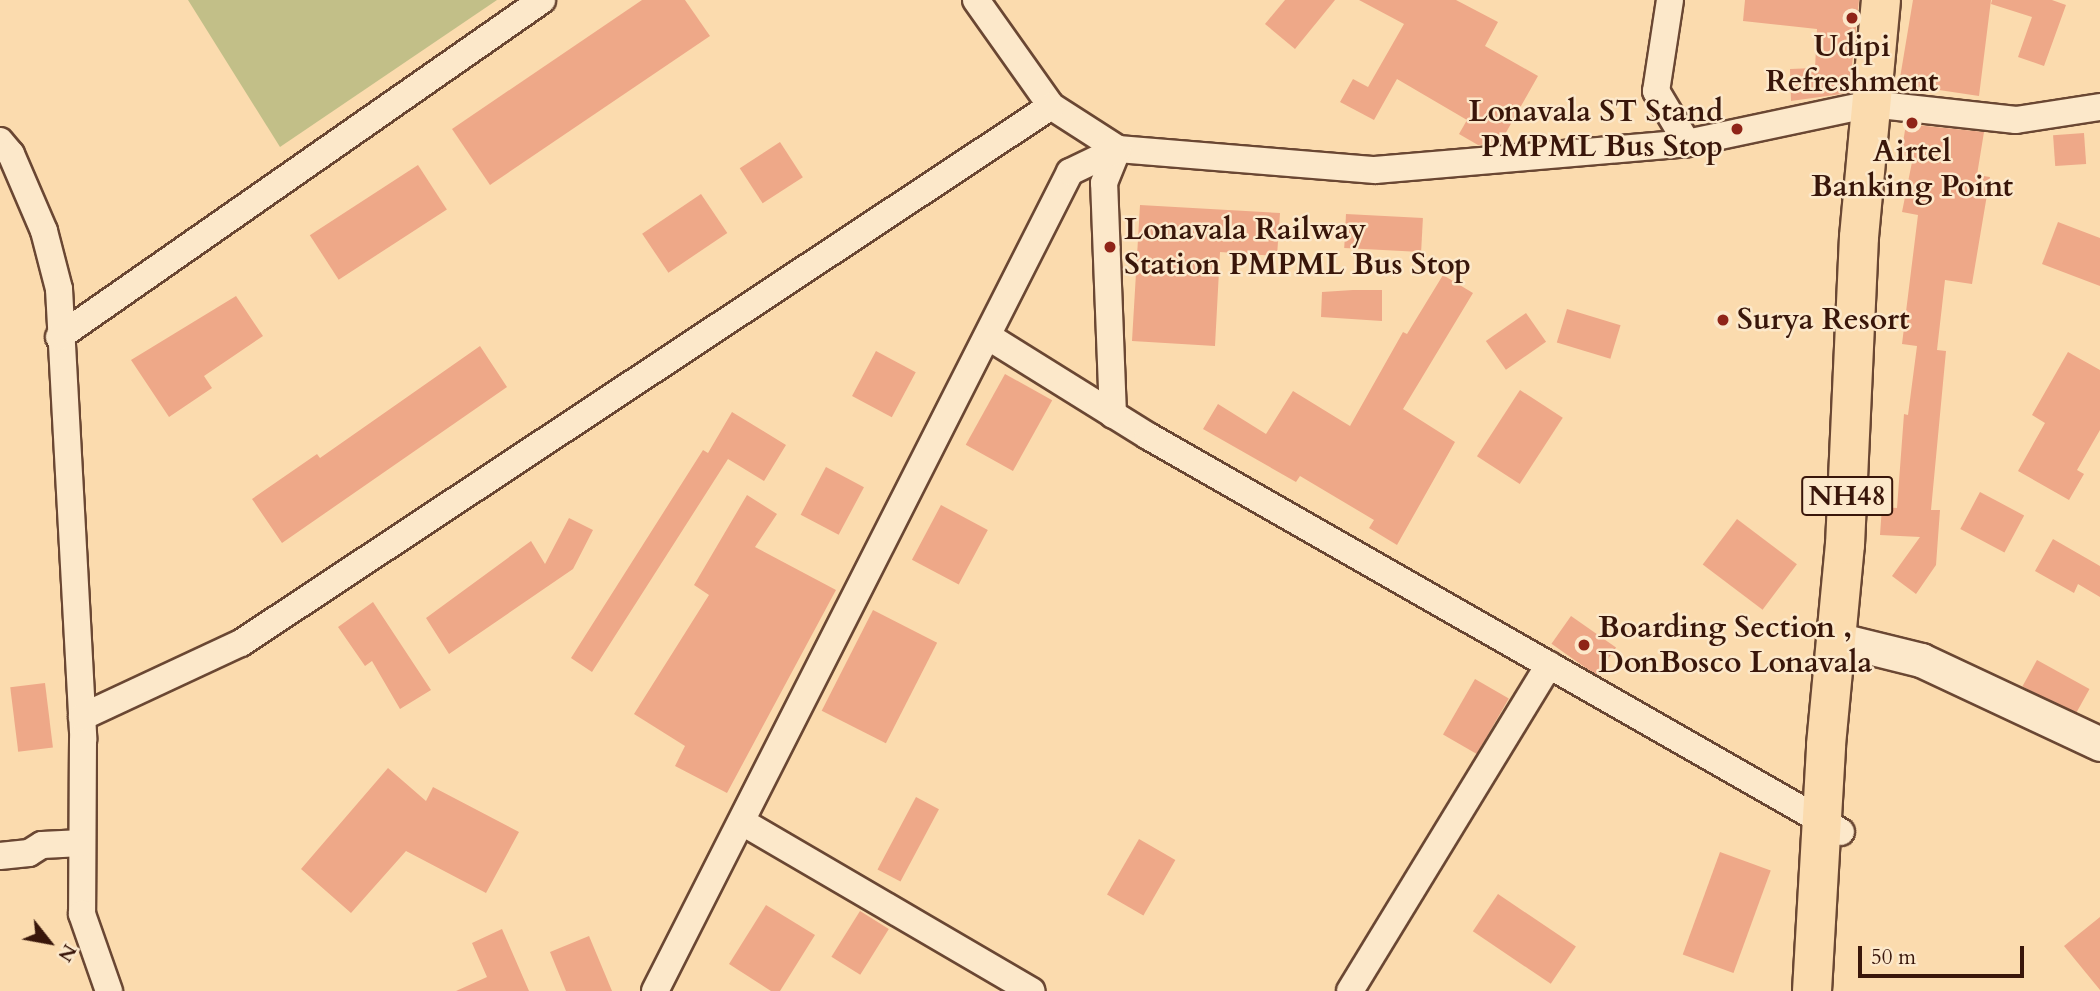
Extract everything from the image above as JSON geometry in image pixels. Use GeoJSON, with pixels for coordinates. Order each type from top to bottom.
{"type":"FeatureCollection","features":[{"type":"Feature","properties":{"kind":"highway","name":"NH48"},"geometry":{"type":"LineString","coordinates":[[1830,991],[1833,828],[1826,745],[1845,641],[1881,0]]}},
{"type":"Feature","properties":{"kind":"highway","name":"NH48"},"geometry":{"type":"LineString","coordinates":[[1877,104],[1895,0]]}},
{"type":"Feature","properties":{"kind":"highway","name":"NH48"},"geometry":{"type":"LineString","coordinates":[[1812,991],[1833,828]]}},
{"type":"Feature","properties":{"kind":"street"},"geometry":{"type":"LineString","coordinates":[[59,337],[542,0]]}},
{"type":"Feature","properties":{"kind":"street"},"geometry":{"type":"LineString","coordinates":[[976,0],[1051,106],[1118,149],[1375,170],[1688,143],[1877,104],[2016,120],[2100,107]]}},
{"type":"Feature","properties":{"kind":"street"},"geometry":{"type":"LineString","coordinates":[[1670,0],[1656,91],[1688,143]]}},
{"type":"Feature","properties":{"kind":"street"},"geometry":{"type":"LineString","coordinates":[[82,717],[241,643],[1051,106]]}},
{"type":"Feature","properties":{"kind":"street"},"geometry":{"type":"LineString","coordinates":[[0,141],[11,154],[44,231],[59,289],[59,337],[82,717],[82,914],[109,991]]}},
{"type":"Feature","properties":{"kind":"street"},"geometry":{"type":"LineString","coordinates":[[655,991],[744,823],[1070,172],[1118,149]]}},
{"type":"Feature","properties":{"kind":"street"},"geometry":{"type":"LineString","coordinates":[[1114,415],[1104,183],[1118,149]]}},
{"type":"Feature","properties":{"kind":"street"},"geometry":{"type":"LineString","coordinates":[[989,337],[1114,415],[1833,828]]}},
{"type":"Feature","properties":{"kind":"street"},"geometry":{"type":"LineString","coordinates":[[1845,641],[1921,660],[2100,744]]}},
{"type":"Feature","properties":{"kind":"street"},"geometry":{"type":"LineString","coordinates":[[1350,991],[1549,665]]}},
{"type":"Feature","properties":{"kind":"street"},"geometry":{"type":"LineString","coordinates":[[744,823],[1031,991]]}},
{"type":"Feature","properties":{"kind":"street"},"geometry":{"type":"LineString","coordinates":[[0,856],[29,853],[41,845],[82,843]]}},
{"type":"Feature","properties":{"kind":"shaded area"},"geometry":{"type":"Polygon","coordinates":[[[188,0],[497,0],[280,147],[188,0]]]}},
{"type":"Feature","properties":{"kind":"building"},"geometry":{"type":"Polygon","coordinates":[[[642,0],[685,0],[710,36],[490,185],[452,129],[642,0]]]}},
{"type":"Feature","properties":{"kind":"building"},"geometry":{"type":"Polygon","coordinates":[[[1285,0],[1335,0],[1295,49],[1265,24],[1285,0]]]}},
{"type":"Feature","properties":{"kind":"building"},"geometry":{"type":"Polygon","coordinates":[[[1359,0],[1456,0],[1498,22],[1485,46],[1538,76],[1500,143],[1478,145],[1459,134],[1467,120],[1397,79],[1374,120],[1340,102],[1353,79],[1368,87],[1404,24],[1359,0]]]}},
{"type":"Feature","properties":{"kind":"building"},"geometry":{"type":"Polygon","coordinates":[[[1745,0],[1859,0],[1849,93],[1791,101],[1790,69],[1815,68],[1817,29],[1743,21],[1745,0]]]}},
{"type":"Feature","properties":{"kind":"building"},"geometry":{"type":"Polygon","coordinates":[[[1913,0],[1991,0],[1979,96],[1899,84],[1913,0]]]}},
{"type":"Feature","properties":{"kind":"building"},"geometry":{"type":"Polygon","coordinates":[[[1992,0],[2052,0],[2066,5],[2044,66],[2018,57],[2032,17],[1991,4],[1992,0]]]}},
{"type":"Feature","properties":{"kind":"building"},"geometry":{"type":"Polygon","coordinates":[[[1906,124],[1984,132],[1977,175],[1990,177],[1972,284],[1945,280],[1937,350],[1946,351],[1931,510],[1940,510],[1936,565],[1916,594],[1892,576],[1920,537],[1880,535],[1882,507],[1897,508],[1904,414],[1908,415],[1917,346],[1902,344],[1918,215],[1902,212],[1913,157],[1901,155],[1906,124]]]}},
{"type":"Feature","properties":{"kind":"building"},"geometry":{"type":"Polygon","coordinates":[[[2084,133],[2086,164],[2055,166],[2053,135],[2084,133]]]}},
{"type":"Feature","properties":{"kind":"building"},"geometry":{"type":"Polygon","coordinates":[[[780,142],[803,177],[763,203],[740,168],[780,142]]]}},
{"type":"Feature","properties":{"kind":"building"},"geometry":{"type":"Polygon","coordinates":[[[418,165],[447,209],[339,280],[310,235],[418,165]]]}},
{"type":"Feature","properties":{"kind":"building"},"geometry":{"type":"Polygon","coordinates":[[[701,194],[727,233],[668,273],[642,234],[701,194]]]}},
{"type":"Feature","properties":{"kind":"building"},"geometry":{"type":"Polygon","coordinates":[[[1140,205],[1280,213],[1277,256],[1220,252],[1215,346],[1132,341],[1140,205]]]}},
{"type":"Feature","properties":{"kind":"building"},"geometry":{"type":"Polygon","coordinates":[[[1346,214],[1423,218],[1421,252],[1344,248],[1346,214]]]}},
{"type":"Feature","properties":{"kind":"building"},"geometry":{"type":"Polygon","coordinates":[[[2058,222],[2100,238],[2100,286],[2042,264],[2058,222]]]}},
{"type":"Feature","properties":{"kind":"building"},"geometry":{"type":"Polygon","coordinates":[[[1443,275],[1473,293],[1403,409],[1455,442],[1397,545],[1369,528],[1374,520],[1300,476],[1296,482],[1203,429],[1218,404],[1266,434],[1293,391],[1350,426],[1403,332],[1407,334],[1443,275]]]}},
{"type":"Feature","properties":{"kind":"building"},"geometry":{"type":"Polygon","coordinates":[[[1382,290],[1382,321],[1321,317],[1322,292],[1382,290]]]}},
{"type":"Feature","properties":{"kind":"building"},"geometry":{"type":"Polygon","coordinates":[[[236,296],[263,336],[204,376],[212,388],[169,417],[131,360],[236,296]]]}},
{"type":"Feature","properties":{"kind":"building"},"geometry":{"type":"Polygon","coordinates":[[[1567,309],[1621,325],[1610,359],[1557,342],[1567,309]]]}},
{"type":"Feature","properties":{"kind":"building"},"geometry":{"type":"Polygon","coordinates":[[[1526,313],[1546,342],[1506,370],[1486,341],[1526,313]]]}},
{"type":"Feature","properties":{"kind":"building"},"geometry":{"type":"Polygon","coordinates":[[[480,346],[507,387],[282,543],[252,499],[317,454],[320,458],[480,346]]]}},
{"type":"Feature","properties":{"kind":"building"},"geometry":{"type":"Polygon","coordinates":[[[876,351],[916,372],[892,417],[852,396],[876,351]]]}},
{"type":"Feature","properties":{"kind":"building"},"geometry":{"type":"Polygon","coordinates":[[[2068,352],[2100,370],[2100,430],[2077,470],[2084,474],[2069,500],[2018,471],[2045,423],[2032,415],[2068,352]]]}},
{"type":"Feature","properties":{"kind":"building"},"geometry":{"type":"Polygon","coordinates":[[[1005,374],[1052,400],[1013,471],[966,445],[1005,374]]]}},
{"type":"Feature","properties":{"kind":"building"},"geometry":{"type":"Polygon","coordinates":[[[1520,390],[1563,418],[1520,484],[1477,456],[1520,390]]]}},
{"type":"Feature","properties":{"kind":"building"},"geometry":{"type":"Polygon","coordinates":[[[732,412],[786,445],[764,481],[728,459],[592,672],[571,658],[703,450],[708,453],[732,412]]]}},
{"type":"Feature","properties":{"kind":"building"},"geometry":{"type":"Polygon","coordinates":[[[826,467],[864,487],[839,535],[801,515],[826,467]]]}},
{"type":"Feature","properties":{"kind":"building"},"geometry":{"type":"Polygon","coordinates":[[[1980,492],[2024,515],[2004,553],[1960,529],[1980,492]]]}},
{"type":"Feature","properties":{"kind":"building"},"geometry":{"type":"Polygon","coordinates":[[[747,495],[777,514],[755,547],[836,590],[727,793],[675,766],[685,746],[634,714],[709,595],[694,585],[747,495]]]}},
{"type":"Feature","properties":{"kind":"building"},"geometry":{"type":"Polygon","coordinates":[[[941,505],[988,530],[959,585],[912,560],[941,505]]]}},
{"type":"Feature","properties":{"kind":"building"},"geometry":{"type":"Polygon","coordinates":[[[569,518],[593,530],[573,569],[449,654],[426,618],[531,541],[545,564],[569,518]]]}},
{"type":"Feature","properties":{"kind":"building"},"geometry":{"type":"Polygon","coordinates":[[[1737,519],[1797,564],[1763,610],[1703,565],[1737,519]]]}},
{"type":"Feature","properties":{"kind":"building"},"geometry":{"type":"Polygon","coordinates":[[[2053,539],[2100,566],[2100,597],[2078,584],[2074,593],[2035,571],[2053,539]]]}},
{"type":"Feature","properties":{"kind":"building"},"geometry":{"type":"Polygon","coordinates":[[[373,602],[431,690],[400,709],[372,661],[365,666],[338,627],[373,602]]]}},
{"type":"Feature","properties":{"kind":"building"},"geometry":{"type":"Polygon","coordinates":[[[873,610],[937,643],[886,743],[822,711],[873,610]]]}},
{"type":"Feature","properties":{"kind":"building","name":"Boarding Section , DonBosco Lonavala"},"geometry":{"type":"Polygon","coordinates":[[[1571,616],[1616,648],[1597,675],[1551,644],[1571,616]]]}},
{"type":"Feature","properties":{"kind":"building"},"geometry":{"type":"Polygon","coordinates":[[[2037,660],[2089,689],[2075,715],[2022,686],[2037,660]]]}},
{"type":"Feature","properties":{"kind":"building"},"geometry":{"type":"Polygon","coordinates":[[[1475,679],[1509,698],[1477,754],[1443,734],[1475,679]]]}},
{"type":"Feature","properties":{"kind":"building"},"geometry":{"type":"Polygon","coordinates":[[[45,683],[53,748],[18,752],[10,687],[45,683]]]}},
{"type":"Feature","properties":{"kind":"building"},"geometry":{"type":"Polygon","coordinates":[[[388,768],[426,801],[433,787],[519,832],[486,893],[406,851],[351,913],[301,869],[388,768]]]}},
{"type":"Feature","properties":{"kind":"building"},"geometry":{"type":"Polygon","coordinates":[[[916,797],[939,809],[900,882],[878,869],[916,797]]]}},
{"type":"Feature","properties":{"kind":"building"},"geometry":{"type":"Polygon","coordinates":[[[1139,839],[1175,860],[1143,915],[1107,894],[1139,839]]]}},
{"type":"Feature","properties":{"kind":"building"},"geometry":{"type":"Polygon","coordinates":[[[1720,852],[1771,870],[1733,973],[1683,954],[1720,852]]]}},
{"type":"Feature","properties":{"kind":"building"},"geometry":{"type":"Polygon","coordinates":[[[1498,894],[1576,947],[1551,984],[1473,931],[1498,894]]]}},
{"type":"Feature","properties":{"kind":"building"},"geometry":{"type":"Polygon","coordinates":[[[766,905],[815,935],[780,991],[771,991],[729,964],[766,905]]]}},
{"type":"Feature","properties":{"kind":"building"},"geometry":{"type":"Polygon","coordinates":[[[860,911],[889,929],[860,975],[831,957],[860,911]]]}},
{"type":"Feature","properties":{"kind":"building"},"geometry":{"type":"Polygon","coordinates":[[[2100,917],[2100,990],[2064,946],[2100,917]]]}},
{"type":"Feature","properties":{"kind":"building"},"geometry":{"type":"Polygon","coordinates":[[[502,929],[529,991],[456,991],[487,977],[472,943],[502,929]]]}},
{"type":"Feature","properties":{"kind":"building"},"geometry":{"type":"Polygon","coordinates":[[[589,936],[612,991],[566,991],[550,952],[589,936]]]}},
{"type":"Feature","properties":{"kind":"place","name":"Udipi Refreshment"},"geometry":{"type":"Point","coordinates":[1852,18]}},
{"type":"Feature","properties":{"kind":"place","name":"Airtel Banking Point"},"geometry":{"type":"Point","coordinates":[1912,123]}},
{"type":"Feature","properties":{"kind":"place","name":"Lonavala ST Stand PMPML Bus Stop"},"geometry":{"type":"Point","coordinates":[1737,129]}},
{"type":"Feature","properties":{"kind":"place","name":"Lonavala Railway Station PMPML Bus Stop"},"geometry":{"type":"Point","coordinates":[1110,247]}},
{"type":"Feature","properties":{"kind":"place","name":"Surya Resort"},"geometry":{"type":"Point","coordinates":[1723,320]}},
{"type":"Feature","properties":{"kind":"place","name":"Boarding Section , DonBosco Lonavala"},"geometry":{"type":"Point","coordinates":[1584,645]}}]}
